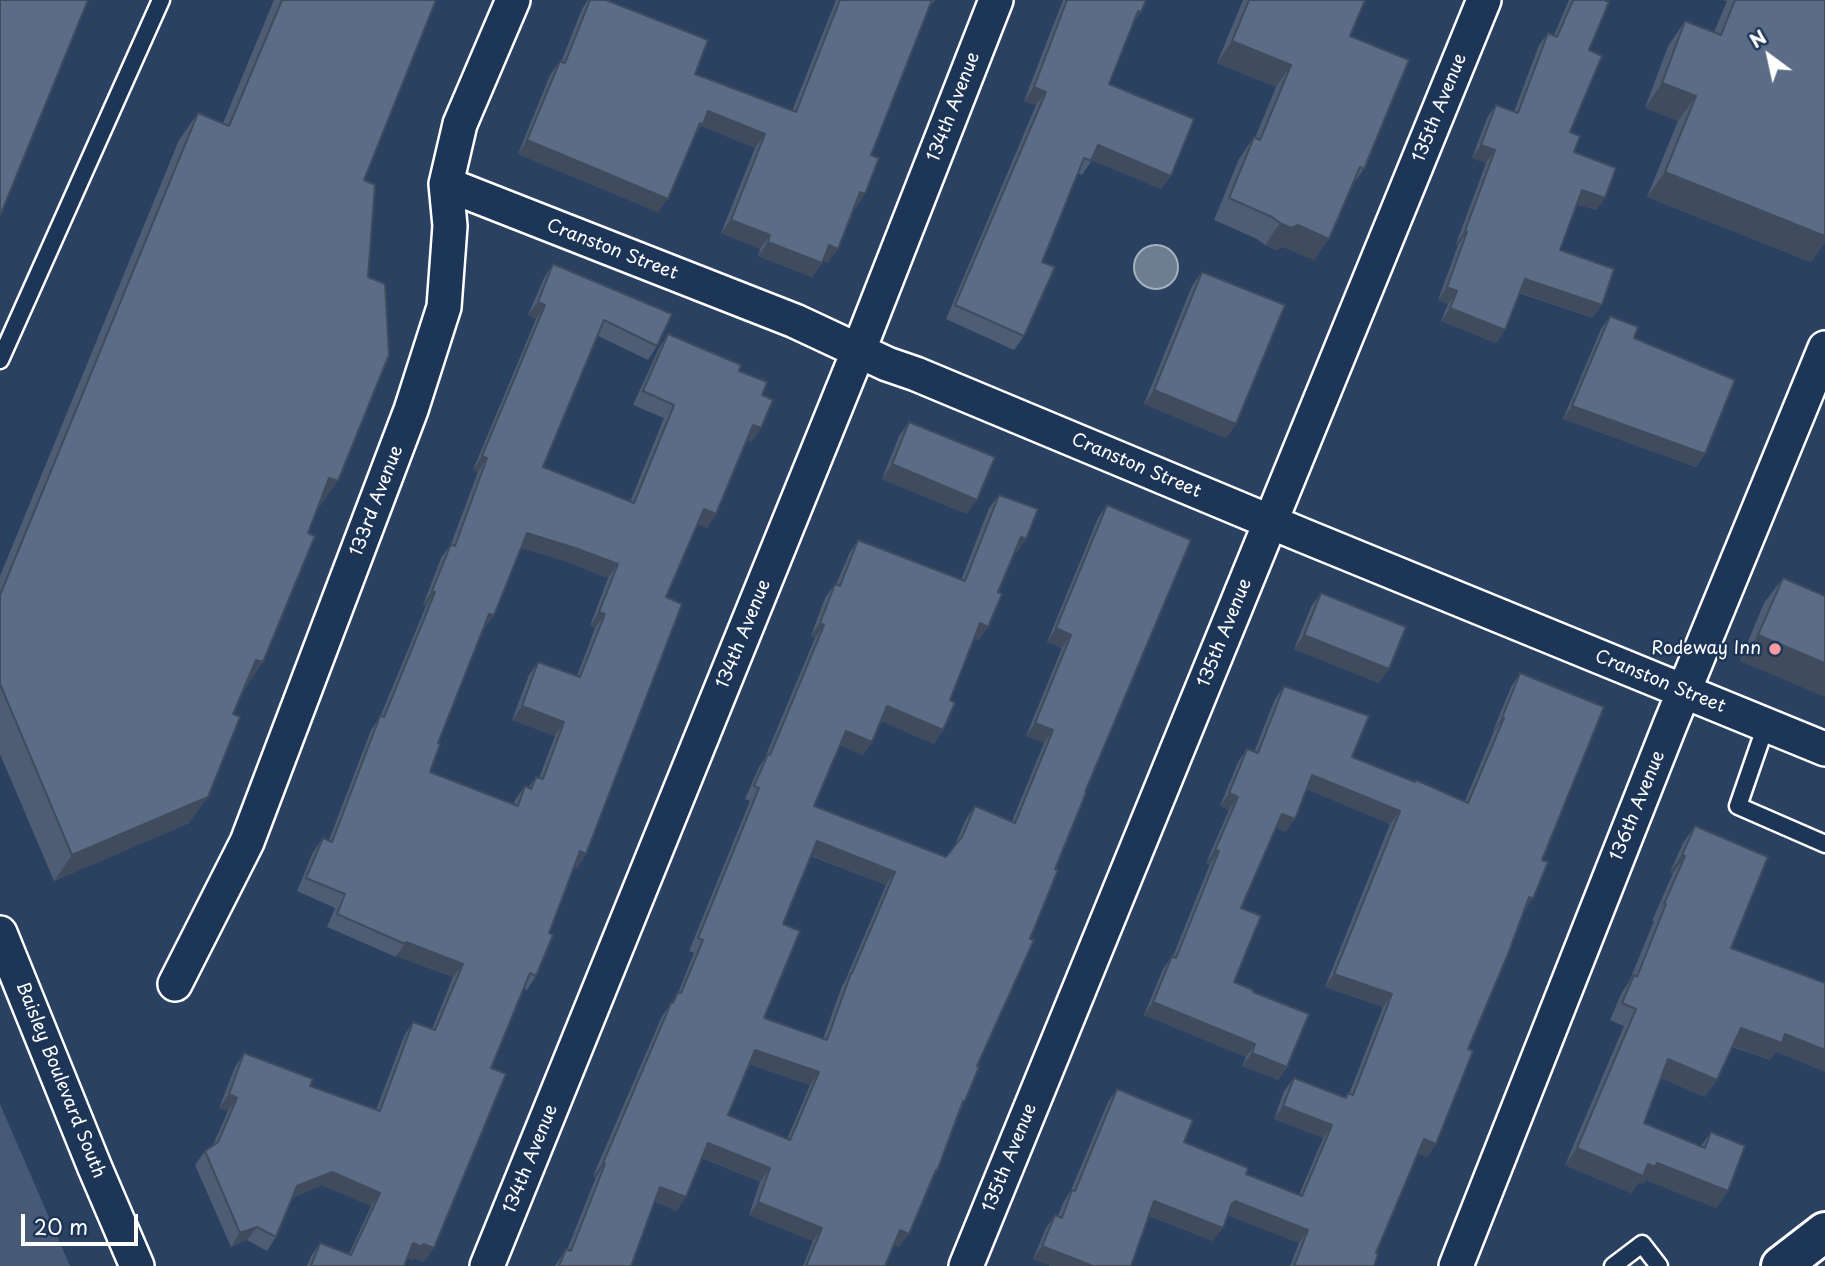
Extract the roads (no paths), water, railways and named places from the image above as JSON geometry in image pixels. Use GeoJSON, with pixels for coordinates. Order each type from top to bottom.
{"type":"FeatureCollection","features":[{"type":"Feature","properties":{"kind":"main road"},"geometry":{"type":"LineString","coordinates":[[1781,1266],[1825,1232]]}},
{"type":"Feature","properties":{"kind":"street","name":"133rd Avenue"},"geometry":{"type":"LineString","coordinates":[[175,984],[247,842],[411,410],[444,307],[450,226],[446,184],[460,124],[513,0]]}},
{"type":"Feature","properties":{"kind":"street","name":"134th Avenue"},"geometry":{"type":"LineString","coordinates":[[487,1266],[858,352],[996,0]]}},
{"type":"Feature","properties":{"kind":"street","name":"135th Avenue"},"geometry":{"type":"LineString","coordinates":[[966,1266],[1484,0]]}},
{"type":"Feature","properties":{"kind":"street","name":"Cranston Street"},"geometry":{"type":"LineString","coordinates":[[446,184],[795,321],[858,352],[1825,749]]}},
{"type":"Feature","properties":{"kind":"street","name":"136th Avenue"},"geometry":{"type":"LineString","coordinates":[[1457,1266],[1684,691],[1825,348]]}},
{"type":"Feature","properties":{"kind":"street","name":"Baisley Boulevard South"},"geometry":{"type":"LineString","coordinates":[[0,933],[137,1266]]}},
{"type":"Feature","properties":{"kind":"lane"},"geometry":{"type":"LineString","coordinates":[[0,360],[161,0]]}},
{"type":"Feature","properties":{"kind":"lane"},"geometry":{"type":"LineString","coordinates":[[1766,724],[1738,806],[1825,844]]}},
{"type":"Feature","properties":{"kind":"lane"},"geometry":{"type":"LineString","coordinates":[[1613,1266],[1642,1244],[1659,1266]]}},
{"type":"Feature","properties":{"kind":"place","name":"Rodeway Inn"},"geometry":{"type":"Point","coordinates":[1775,649]}}]}
